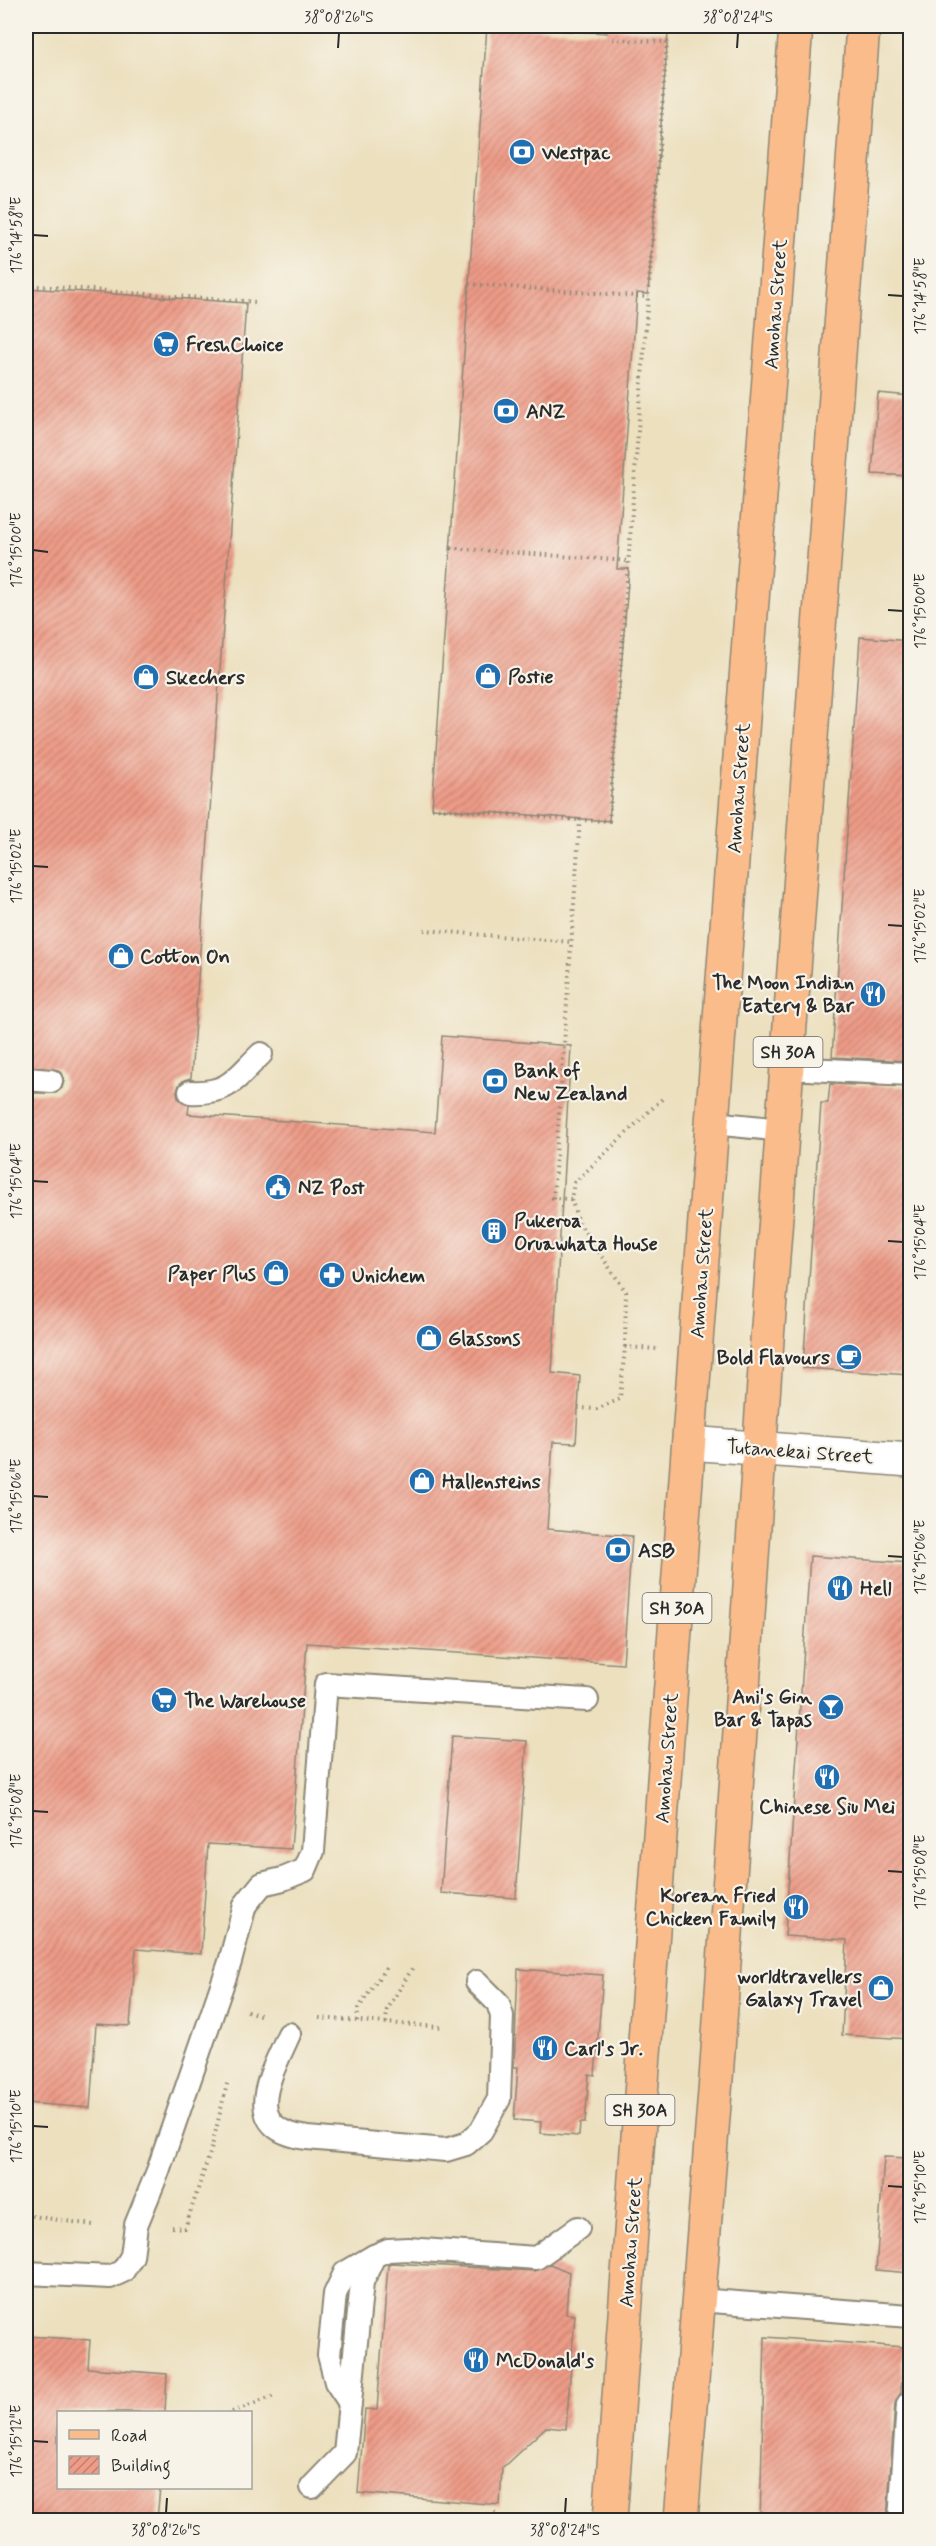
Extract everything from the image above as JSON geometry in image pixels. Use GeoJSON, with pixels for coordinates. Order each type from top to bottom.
{"type":"FeatureCollection","features":[{"type":"Feature","properties":{"kind":"main road","name":"Amohau Street"},"geometry":{"type":"LineString","coordinates":[[610,2520],[712,1123],[796,26]]}},
{"type":"Feature","properties":{"kind":"main road","name":"SH 30A"},"geometry":{"type":"LineString","coordinates":[[681,2520],[716,2079],[759,1449],[863,26]]}},
{"type":"Feature","properties":{"kind":"street","name":"Tutanekai Street"},"geometry":{"type":"LineString","coordinates":[[689,1443],[910,1460]]}},
{"type":"Feature","properties":{"kind":"lane"},"geometry":{"type":"LineString","coordinates":[[190,1092],[212,1093],[225,1088],[261,1054]]}},
{"type":"Feature","properties":{"kind":"lane"},"geometry":{"type":"LineString","coordinates":[[787,1068],[910,1074]]}},
{"type":"Feature","properties":{"kind":"lane"},"geometry":{"type":"LineString","coordinates":[[26,1079],[51,1081]]}},
{"type":"Feature","properties":{"kind":"lane"},"geometry":{"type":"LineString","coordinates":[[712,1123],[783,1130]]}},
{"type":"Feature","properties":{"kind":"lane"},"geometry":{"type":"LineString","coordinates":[[26,2273],[110,2277],[123,2271],[132,2256],[136,2225],[158,2171],[227,1973],[245,1905],[262,1884],[283,1880],[305,1870],[313,1851],[326,1684],[587,1701]]}},
{"type":"Feature","properties":{"kind":"lane"},"geometry":{"type":"LineString","coordinates":[[289,2034],[266,2086],[264,2110],[275,2128],[289,2136],[446,2150],[466,2144],[481,2131],[500,2099],[502,2016],[498,2003],[477,1982]]}},
{"type":"Feature","properties":{"kind":"lane"},"geometry":{"type":"LineString","coordinates":[[312,2487],[345,2453],[362,2282],[374,2256],[388,2250],[408,2249],[536,2258],[578,2228]]}},
{"type":"Feature","properties":{"kind":"lane"},"geometry":{"type":"LineString","coordinates":[[698,2300],[910,2316]]}},
{"type":"Feature","properties":{"kind":"lane"},"geometry":{"type":"LineString","coordinates":[[900,2520],[908,2404],[910,2404]]}},
{"type":"Feature","properties":{"kind":"path"},"geometry":{"type":"LineString","coordinates":[[432,808],[609,821],[667,42],[608,39]]}},
{"type":"Feature","properties":{"kind":"path"},"geometry":{"type":"LineString","coordinates":[[469,284],[649,297]]}},
{"type":"Feature","properties":{"kind":"path"},"geometry":{"type":"LineString","coordinates":[[26,285],[256,302]]}},
{"type":"Feature","properties":{"kind":"path"},"geometry":{"type":"LineString","coordinates":[[451,548],[629,561]]}},
{"type":"Feature","properties":{"kind":"path"},"geometry":{"type":"LineString","coordinates":[[571,1199],[553,1198],[580,820]]}},
{"type":"Feature","properties":{"kind":"path"},"geometry":{"type":"LineString","coordinates":[[424,930],[571,942]]}},
{"type":"Feature","properties":{"kind":"path"},"geometry":{"type":"LineString","coordinates":[[578,1408],[597,1409],[620,1399],[625,1347],[626,1292],[579,1223],[571,1199],[574,1183],[662,1099]]}},
{"type":"Feature","properties":{"kind":"path"},"geometry":{"type":"LineString","coordinates":[[625,1347],[660,1349]]}},
{"type":"Feature","properties":{"kind":"path"},"geometry":{"type":"LineString","coordinates":[[357,2021],[358,2010],[387,1966]]}},
{"type":"Feature","properties":{"kind":"path"},"geometry":{"type":"LineString","coordinates":[[386,2023],[387,2010],[413,1967]]}},
{"type":"Feature","properties":{"kind":"path"},"geometry":{"type":"LineString","coordinates":[[243,2022],[246,2010],[267,2018]]}},
{"type":"Feature","properties":{"kind":"path"},"geometry":{"type":"LineString","coordinates":[[315,2018],[441,2027]]}},
{"type":"Feature","properties":{"kind":"path"},"geometry":{"type":"LineString","coordinates":[[162,2227],[184,2228],[211,2150],[231,2068]]}},
{"type":"Feature","properties":{"kind":"path"},"geometry":{"type":"LineString","coordinates":[[26,2216],[93,2225]]}},
{"type":"Feature","properties":{"kind":"path"},"geometry":{"type":"LineString","coordinates":[[235,2411],[274,2396]]}},
{"type":"Feature","properties":{"kind":"path"},"geometry":{"type":"LineString","coordinates":[[494,2512],[502,2520]]}},
{"type":"Feature","properties":{"kind":"building"},"geometry":{"type":"Polygon","coordinates":[[[487,26],[607,33],[607,28],[668,33],[648,294],[637,293],[617,569],[629,569],[609,821],[432,808],[487,26]]]}},
{"type":"Feature","properties":{"kind":"building"},"geometry":{"type":"Polygon","coordinates":[[[26,288],[246,303],[191,1078],[179,1085],[178,1098],[189,1105],[188,1114],[435,1132],[442,1036],[571,1046],[552,1373],[580,1376],[576,1443],[553,1442],[547,1529],[632,1536],[623,1664],[307,1643],[291,1849],[208,1844],[201,1954],[136,1949],[130,2026],[96,2024],[90,2108],[26,2103],[26,1093],[56,1093],[62,1088],[64,1081],[63,1075],[58,1070],[26,1066],[26,288]]]}},
{"type":"Feature","properties":{"kind":"building"},"geometry":{"type":"Polygon","coordinates":[[[878,393],[910,396],[910,476],[872,474],[878,393]]]}},
{"type":"Feature","properties":{"kind":"building"},"geometry":{"type":"Polygon","coordinates":[[[860,637],[910,641],[910,1061],[832,1057],[860,637]]]}},
{"type":"Feature","properties":{"kind":"building"},"geometry":{"type":"Polygon","coordinates":[[[830,1084],[910,1087],[910,1375],[803,1368],[821,1103],[828,1103],[830,1084]]]}},
{"type":"Feature","properties":{"kind":"building"},"geometry":{"type":"Polygon","coordinates":[[[810,1556],[910,1563],[910,2039],[842,2035],[847,1940],[785,1936],[810,1556]]]}},
{"type":"Feature","properties":{"kind":"building"},"geometry":{"type":"Polygon","coordinates":[[[452,1736],[527,1741],[516,1898],[441,1893],[452,1736]]]}},
{"type":"Feature","properties":{"kind":"building"},"geometry":{"type":"Polygon","coordinates":[[[518,1969],[603,1975],[595,2075],[589,2074],[585,2123],[580,2123],[579,2136],[540,2133],[541,2122],[514,2120],[518,2067],[514,2067],[518,1969]]]}},
{"type":"Feature","properties":{"kind":"building"},"geometry":{"type":"Polygon","coordinates":[[[884,2157],[910,2158],[910,2273],[876,2270],[884,2157]]]}},
{"type":"Feature","properties":{"kind":"building","name":"McDonald's"},"geometry":{"type":"Polygon","coordinates":[[[391,2263],[535,2271],[550,2264],[569,2272],[566,2314],[575,2315],[566,2429],[546,2427],[502,2468],[500,2505],[358,2493],[365,2409],[377,2410],[388,2265],[391,2263]]]}},
{"type":"Feature","properties":{"kind":"building"},"geometry":{"type":"Polygon","coordinates":[[[26,2336],[90,2340],[88,2368],[167,2374],[165,2411],[57,2411],[57,2489],[160,2489],[157,2520],[26,2520],[26,2336]]]}},
{"type":"Feature","properties":{"kind":"building"},"geometry":{"type":"Polygon","coordinates":[[[765,2337],[904,2347],[901,2392],[895,2403],[887,2520],[760,2520],[765,2337]]]}},
{"type":"Feature","properties":{"kind":"place","name":"Westpac"},"geometry":{"type":"Point","coordinates":[522,152]}},
{"type":"Feature","properties":{"kind":"place","name":"FreshChoice"},"geometry":{"type":"Point","coordinates":[166,344]}},
{"type":"Feature","properties":{"kind":"place","name":"ANZ"},"geometry":{"type":"Point","coordinates":[506,411]}},
{"type":"Feature","properties":{"kind":"place","name":"Postie"},"geometry":{"type":"Point","coordinates":[488,676]}},
{"type":"Feature","properties":{"kind":"place","name":"Skechers"},"geometry":{"type":"Point","coordinates":[146,677]}},
{"type":"Feature","properties":{"kind":"place","name":"Cotton On"},"geometry":{"type":"Point","coordinates":[121,956]}},
{"type":"Feature","properties":{"kind":"place","name":"The Moon Indian Eatery & Bar"},"geometry":{"type":"Point","coordinates":[873,994]}},
{"type":"Feature","properties":{"kind":"place","name":"Bank of New Zealand"},"geometry":{"type":"Point","coordinates":[495,1081]}},
{"type":"Feature","properties":{"kind":"place","name":"NZ Post"},"geometry":{"type":"Point","coordinates":[278,1187]}},
{"type":"Feature","properties":{"kind":"place","name":"Pukeroa Oruawhata House"},"geometry":{"type":"Point","coordinates":[494,1231]}},
{"type":"Feature","properties":{"kind":"place","name":"Paper Plus"},"geometry":{"type":"Point","coordinates":[276,1273]}},
{"type":"Feature","properties":{"kind":"place","name":"Unichem"},"geometry":{"type":"Point","coordinates":[332,1275]}},
{"type":"Feature","properties":{"kind":"place","name":"Glassons"},"geometry":{"type":"Point","coordinates":[429,1338]}},
{"type":"Feature","properties":{"kind":"place","name":"Bold Flavours"},"geometry":{"type":"Point","coordinates":[849,1357]}},
{"type":"Feature","properties":{"kind":"place","name":"Hallensteins"},"geometry":{"type":"Point","coordinates":[422,1481]}},
{"type":"Feature","properties":{"kind":"place","name":"ASB"},"geometry":{"type":"Point","coordinates":[618,1550]}},
{"type":"Feature","properties":{"kind":"place","name":"Hell"},"geometry":{"type":"Point","coordinates":[840,1588]}},
{"type":"Feature","properties":{"kind":"place","name":"The Warehouse"},"geometry":{"type":"Point","coordinates":[164,1700]}},
{"type":"Feature","properties":{"kind":"place","name":"Ani's Gin Bar & Tapas"},"geometry":{"type":"Point","coordinates":[831,1707]}},
{"type":"Feature","properties":{"kind":"place","name":"Chinese Siu Mei"},"geometry":{"type":"Point","coordinates":[827,1777]}},
{"type":"Feature","properties":{"kind":"place","name":"Korean Fried Chicken Family"},"geometry":{"type":"Point","coordinates":[796,1907]}},
{"type":"Feature","properties":{"kind":"place","name":"worldtravellers Galaxy Travel"},"geometry":{"type":"Point","coordinates":[881,1988]}},
{"type":"Feature","properties":{"kind":"place","name":"Carl's Jr."},"geometry":{"type":"Point","coordinates":[545,2048]}},
{"type":"Feature","properties":{"kind":"place","name":"McDonald's"},"geometry":{"type":"Point","coordinates":[476,2360]}}]}
